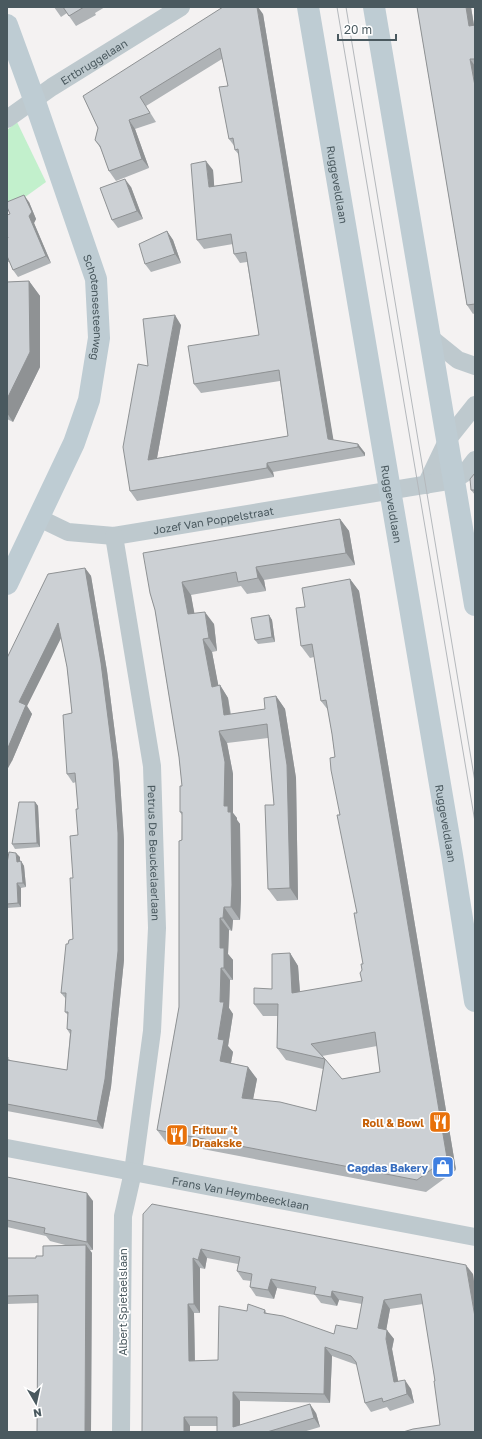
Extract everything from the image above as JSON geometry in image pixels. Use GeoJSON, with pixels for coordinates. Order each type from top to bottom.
{"type":"FeatureCollection","features":[{"type":"Feature","properties":{"kind":"street","name":"Ertbruggelaan"},"geometry":{"type":"LineString","coordinates":[[7,118],[34,99],[181,7]]}},
{"type":"Feature","properties":{"kind":"street","name":"Ruggeveldlaan"},"geometry":{"type":"LineString","coordinates":[[308,7],[452,855],[475,1001]]}},
{"type":"Feature","properties":{"kind":"street"},"geometry":{"type":"LineString","coordinates":[[374,7],[432,339],[475,605]]}},
{"type":"Feature","properties":{"kind":"street","name":"Schotensesteenweg"},"geometry":{"type":"LineString","coordinates":[[7,25],[96,279],[99,338],[89,400],[74,443],[7,584]]}},
{"type":"Feature","properties":{"kind":"street"},"geometry":{"type":"LineString","coordinates":[[432,339],[458,360],[475,366]]}},
{"type":"Feature","properties":{"kind":"street"},"geometry":{"type":"LineString","coordinates":[[426,485],[448,439],[475,405]]}},
{"type":"Feature","properties":{"kind":"street"},"geometry":{"type":"LineString","coordinates":[[454,480],[465,473],[475,460]]}},
{"type":"Feature","properties":{"kind":"street","name":"Jozef Van Poppelstraat"},"geometry":{"type":"LineString","coordinates":[[39,518],[68,532],[114,536],[454,480]]}},
{"type":"Feature","properties":{"kind":"street","name":"Petrus De Beuckelaerlaan"},"geometry":{"type":"LineString","coordinates":[[114,536],[152,766],[156,906],[154,994],[152,1031],[133,1172]]}},
{"type":"Feature","properties":{"kind":"street","name":"Frans Van Heymbeecklaan"},"geometry":{"type":"LineString","coordinates":[[7,1148],[475,1237]]}},
{"type":"Feature","properties":{"kind":"street","name":"Albert Spietaelslaan"},"geometry":{"type":"LineString","coordinates":[[122,1432],[123,1216],[133,1172]]}},
{"type":"Feature","properties":{"kind":"green space"},"geometry":{"type":"Polygon","coordinates":[[[17,122],[46,182],[7,210],[7,130],[17,122]]]}},
{"type":"Feature","properties":{"kind":"building"},"geometry":{"type":"Polygon","coordinates":[[[63,7],[84,7],[69,16],[63,7]]]}},
{"type":"Feature","properties":{"kind":"building"},"geometry":{"type":"Polygon","coordinates":[[[223,7],[257,7],[328,439],[358,444],[358,447],[267,463],[267,468],[130,491],[123,447],[138,364],[148,366],[143,319],[175,315],[148,460],[288,436],[279,370],[194,384],[188,346],[259,335],[246,252],[234,254],[231,234],[197,240],[191,164],[206,161],[209,187],[242,182],[238,149],[235,150],[233,138],[229,139],[219,87],[228,86],[220,48],[140,97],[150,113],[129,120],[142,159],[109,171],[100,146],[95,140],[98,128],[83,96],[223,7]]]}},
{"type":"Feature","properties":{"kind":"building"},"geometry":{"type":"Polygon","coordinates":[[[417,7],[466,7],[469,26],[475,25],[475,59],[470,59],[475,86],[475,304],[467,305],[417,7]]]}},
{"type":"Feature","properties":{"kind":"building"},"geometry":{"type":"Polygon","coordinates":[[[125,179],[137,211],[112,220],[100,188],[125,179]]]}},
{"type":"Feature","properties":{"kind":"building"},"geometry":{"type":"Polygon","coordinates":[[[24,195],[32,212],[29,216],[46,256],[13,270],[7,256],[7,215],[10,214],[7,207],[7,202],[24,195]]]}},
{"type":"Feature","properties":{"kind":"building"},"geometry":{"type":"Polygon","coordinates":[[[167,231],[175,254],[145,264],[139,244],[167,231]]]}},
{"type":"Feature","properties":{"kind":"building"},"geometry":{"type":"Polygon","coordinates":[[[29,281],[30,352],[7,399],[7,282],[29,281]]]}},
{"type":"Feature","properties":{"kind":"building"},"geometry":{"type":"Polygon","coordinates":[[[475,473],[475,490],[471,490],[470,479],[475,473]]]}},
{"type":"Feature","properties":{"kind":"building"},"geometry":{"type":"Polygon","coordinates":[[[340,519],[346,553],[256,567],[258,578],[238,582],[236,572],[182,582],[188,614],[205,612],[209,638],[203,639],[212,687],[220,685],[224,715],[265,709],[264,698],[276,696],[287,765],[290,888],[268,889],[265,805],[274,805],[267,724],[219,731],[225,762],[224,806],[228,806],[228,812],[231,812],[232,885],[231,907],[224,907],[223,918],[220,918],[220,948],[224,948],[224,968],[221,968],[220,1002],[224,1002],[218,1039],[224,1040],[220,1061],[248,1067],[242,1098],[280,1102],[316,1111],[325,1059],[277,1048],[278,1004],[254,1004],[254,988],[272,989],[272,954],[290,953],[292,993],[362,981],[360,973],[362,970],[361,964],[363,964],[354,913],[357,913],[337,815],[340,815],[331,770],[330,758],[335,757],[326,700],[321,701],[312,644],[301,646],[296,608],[305,607],[302,588],[350,579],[447,1158],[417,1180],[157,1130],[179,1007],[179,841],[182,840],[180,786],[182,786],[179,757],[155,610],[150,593],[143,553],[340,519]],[[375,1032],[311,1044],[342,1079],[380,1072],[375,1032]]]}},
{"type":"Feature","properties":{"kind":"building"},"geometry":{"type":"Polygon","coordinates":[[[85,568],[101,663],[113,757],[118,833],[118,951],[105,1079],[97,1121],[7,1104],[7,1060],[67,1070],[71,1030],[67,1029],[68,1012],[65,1012],[66,993],[61,993],[66,944],[68,944],[69,940],[73,939],[70,878],[73,878],[70,836],[78,835],[76,809],[78,809],[75,773],[67,774],[63,715],[72,713],[67,667],[58,623],[19,702],[26,705],[7,750],[7,658],[48,574],[85,568]]]}},
{"type":"Feature","properties":{"kind":"building"},"geometry":{"type":"Polygon","coordinates":[[[269,615],[272,637],[255,640],[251,618],[269,615]]]}},
{"type":"Feature","properties":{"kind":"building"},"geometry":{"type":"Polygon","coordinates":[[[19,802],[35,802],[37,843],[12,844],[19,802]]]}},
{"type":"Feature","properties":{"kind":"building"},"geometry":{"type":"Polygon","coordinates":[[[9,852],[16,853],[17,862],[21,861],[23,883],[17,883],[18,903],[7,904],[7,863],[9,852]]]}},
{"type":"Feature","properties":{"kind":"building"},"geometry":{"type":"Polygon","coordinates":[[[7,1177],[87,1193],[87,1242],[44,1233],[45,1228],[7,1220],[7,1177]]]}},
{"type":"Feature","properties":{"kind":"building"},"geometry":{"type":"Polygon","coordinates":[[[152,1204],[466,1265],[475,1317],[475,1432],[403,1432],[440,1425],[435,1381],[421,1294],[384,1300],[378,1328],[387,1330],[386,1339],[394,1382],[405,1380],[407,1394],[383,1402],[382,1398],[365,1403],[356,1362],[351,1356],[325,1347],[324,1394],[233,1392],[233,1427],[310,1404],[314,1418],[267,1432],[217,1432],[217,1417],[184,1417],[184,1432],[142,1432],[143,1214],[152,1204]],[[201,1249],[198,1260],[193,1258],[194,1304],[188,1304],[189,1361],[218,1360],[219,1306],[247,1311],[248,1304],[265,1310],[264,1313],[283,1316],[334,1334],[336,1325],[357,1329],[363,1297],[332,1291],[331,1297],[314,1294],[316,1287],[271,1279],[268,1290],[250,1287],[252,1274],[237,1271],[240,1257],[201,1249]]]}},
{"type":"Feature","properties":{"kind":"building"},"geometry":{"type":"Polygon","coordinates":[[[86,1245],[85,1432],[37,1432],[38,1295],[7,1296],[7,1258],[36,1258],[36,1256],[43,1256],[43,1246],[86,1245]]]}},
{"type":"Feature","properties":{"kind":"tram line"},"geometry":{"type":"LineString","coordinates":[[337,7],[475,822]]}},
{"type":"Feature","properties":{"kind":"tram line"},"geometry":{"type":"LineString","coordinates":[[346,7],[475,782]]}},
{"type":"Feature","properties":{"kind":"place","name":"Roll & Bowl"},"geometry":{"type":"Point","coordinates":[440,1122]}},
{"type":"Feature","properties":{"kind":"place","name":"Frituur 't Draakske"},"geometry":{"type":"Point","coordinates":[177,1135]}},
{"type":"Feature","properties":{"kind":"place","name":"Cagdas Bakery"},"geometry":{"type":"Point","coordinates":[443,1167]}}]}
